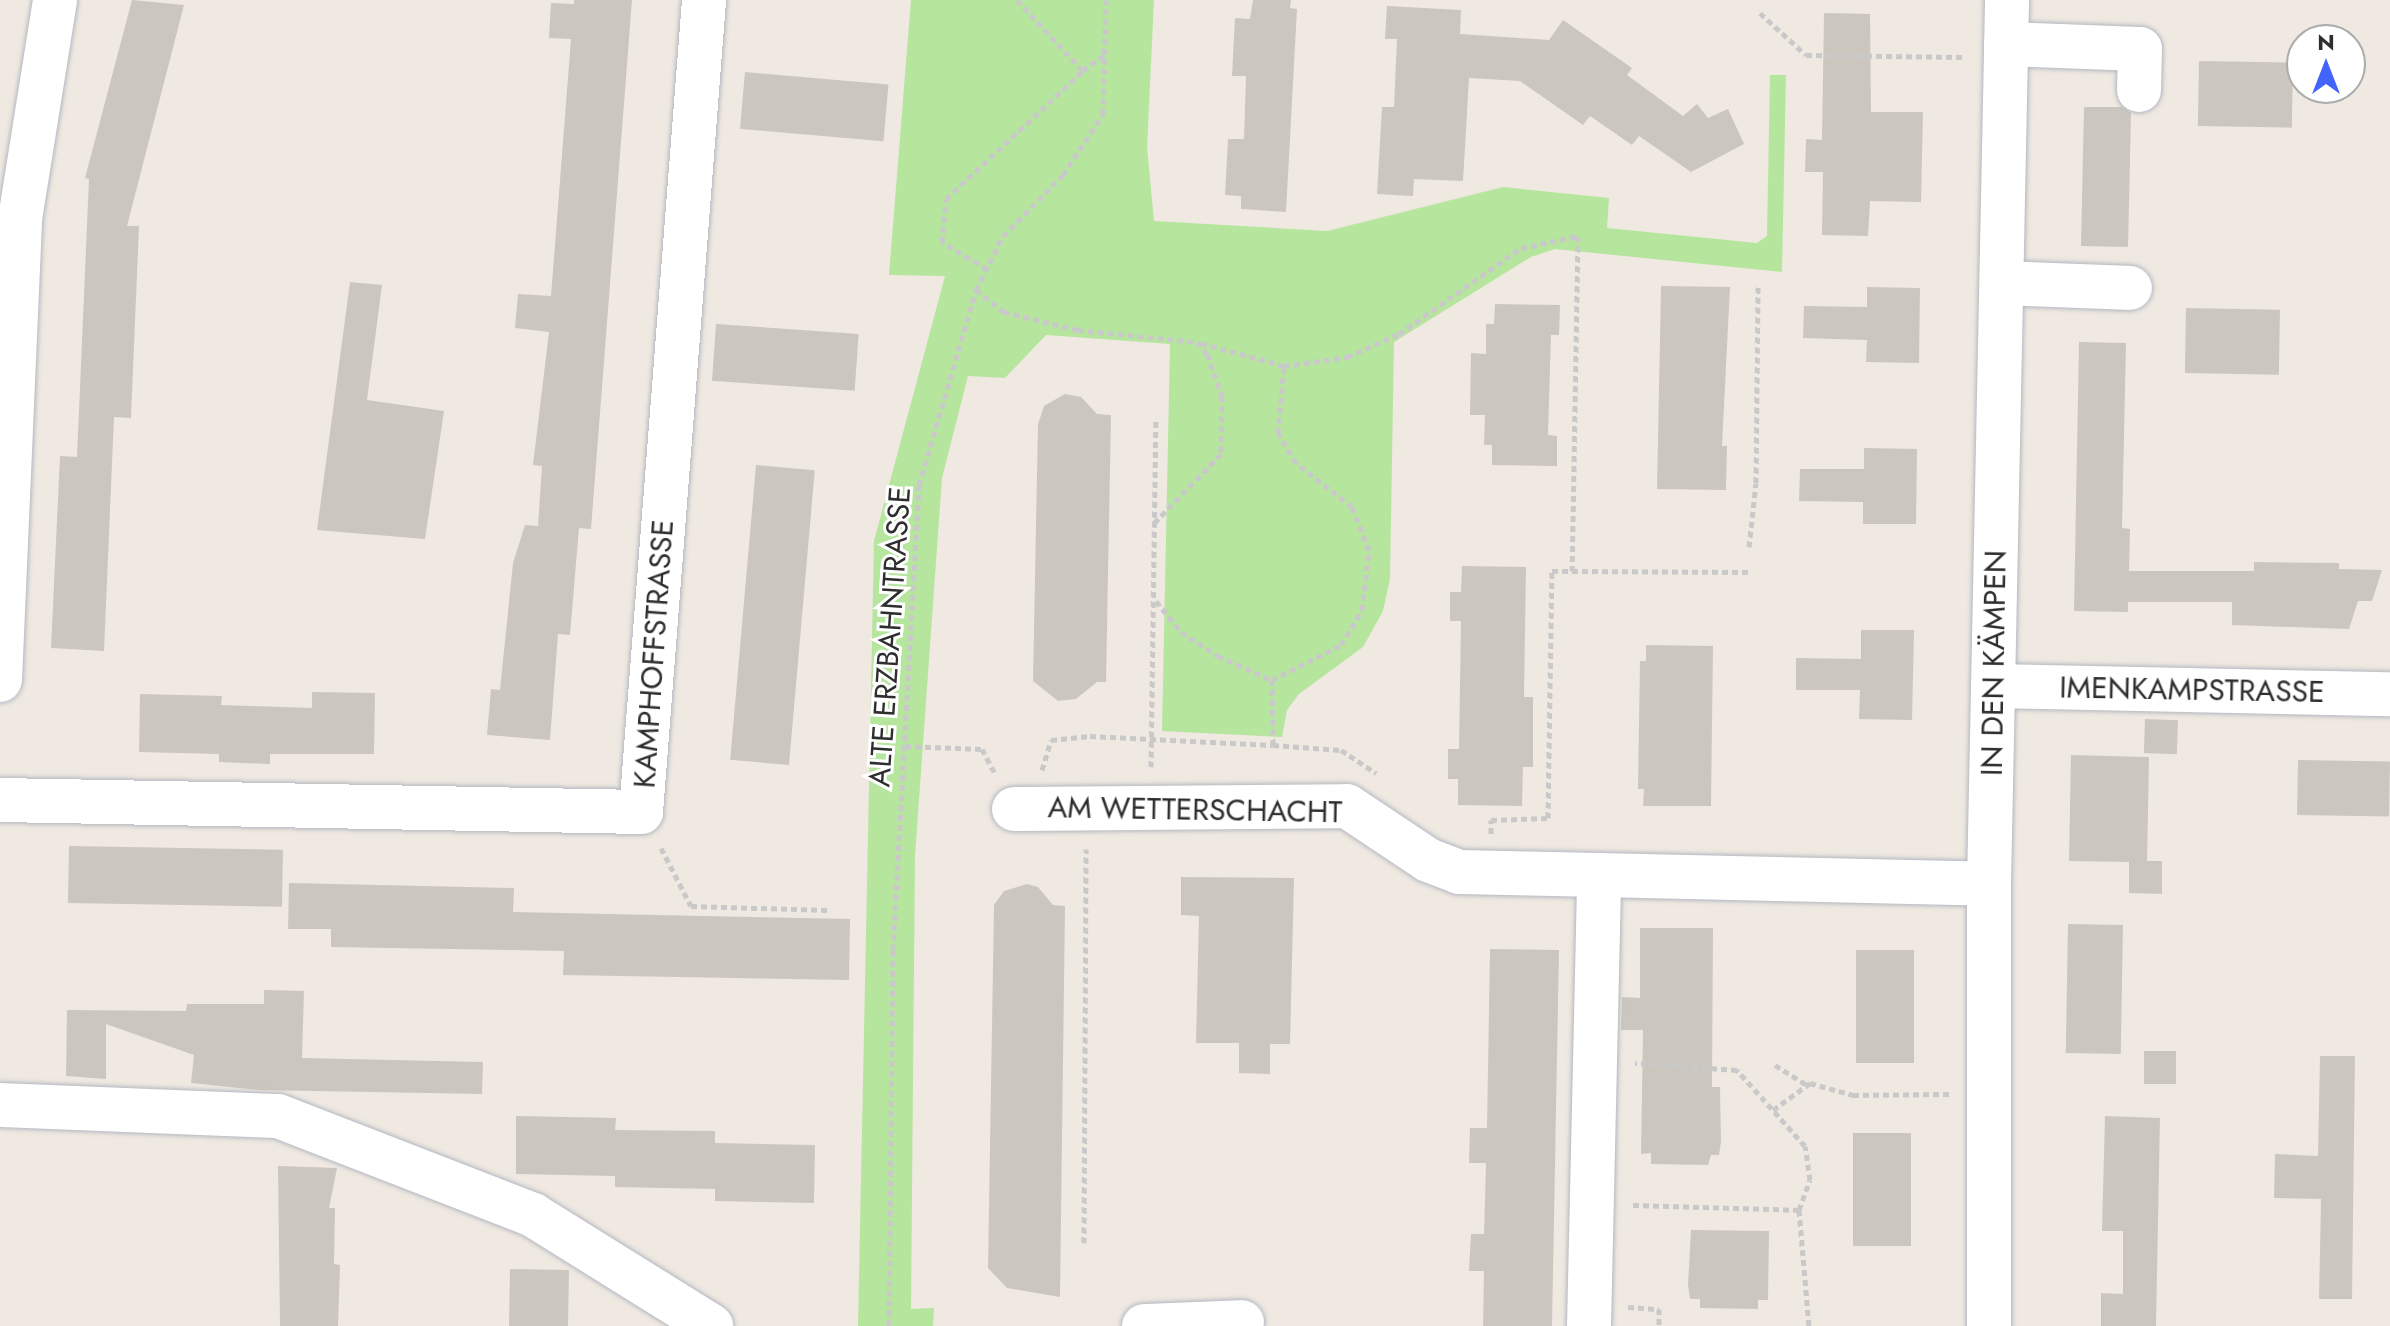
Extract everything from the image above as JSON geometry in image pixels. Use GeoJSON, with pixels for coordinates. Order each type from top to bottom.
{"type":"FeatureCollection","features":[{"type":"Feature","properties":{"kind":"street"},"geometry":{"type":"LineString","coordinates":[[0,680],[20,219],[55,0]]}},
{"type":"Feature","properties":{"kind":"street","name":"KAMPHOFFSTRASSE"},"geometry":{"type":"LineString","coordinates":[[0,800],[641,812],[704,0]]}},
{"type":"Feature","properties":{"kind":"street","name":"IN DEN KÄMPEN"},"geometry":{"type":"LineString","coordinates":[[1989,1326],[1989,884],[2007,0]]}},
{"type":"Feature","properties":{"kind":"street"},"geometry":{"type":"LineString","coordinates":[[2006,50],[2140,49],[2139,90]]}},
{"type":"Feature","properties":{"kind":"street"},"geometry":{"type":"LineString","coordinates":[[2002,283],[2130,288]]}},
{"type":"Feature","properties":{"kind":"street","name":"IMENKAMPSTRASSE"},"geometry":{"type":"LineString","coordinates":[[1993,686],[2390,694]]}},
{"type":"Feature","properties":{"kind":"street","name":"AM WETTERSCHACHT"},"geometry":{"type":"LineString","coordinates":[[1014,809],[1087,804],[1347,806],[1428,860],[1459,872],[1989,884]]}},
{"type":"Feature","properties":{"kind":"street"},"geometry":{"type":"LineString","coordinates":[[1589,1326],[1599,875]]}},
{"type":"Feature","properties":{"kind":"street"},"geometry":{"type":"LineString","coordinates":[[0,1105],[278,1116],[533,1215],[711,1326]]}},
{"type":"Feature","properties":{"kind":"street"},"geometry":{"type":"LineString","coordinates":[[1144,1326],[1242,1322]]}},
{"type":"Feature","properties":{"kind":"path"},"geometry":{"type":"LineString","coordinates":[[1018,0],[1083,71]]}},
{"type":"Feature","properties":{"kind":"path","name":"ALTE ERZBAHNTRASSE"},"geometry":{"type":"LineString","coordinates":[[889,1326],[893,950],[919,485],[976,290],[1003,236],[1063,175],[1103,114],[1106,0]]}},
{"type":"Feature","properties":{"kind":"path"},"geometry":{"type":"LineString","coordinates":[[1760,13],[1806,55],[2006,50]]}},
{"type":"Feature","properties":{"kind":"path"},"geometry":{"type":"LineString","coordinates":[[987,269],[942,242],[946,199],[1105,54]]}},
{"type":"Feature","properties":{"kind":"path"},"geometry":{"type":"LineString","coordinates":[[976,290],[1004,312],[1078,330],[1197,342],[1284,366],[1347,357],[1399,334],[1521,248],[1578,236],[1572,571]]}},
{"type":"Feature","properties":{"kind":"path"},"geometry":{"type":"LineString","coordinates":[[1749,547],[1756,483],[1758,287]]}},
{"type":"Feature","properties":{"kind":"path"},"geometry":{"type":"LineString","coordinates":[[1155,522],[1221,454],[1222,396],[1207,354],[1197,342]]}},
{"type":"Feature","properties":{"kind":"path"},"geometry":{"type":"LineString","coordinates":[[1272,680],[1341,645],[1362,610],[1369,550],[1352,507],[1296,463],[1278,433],[1284,366]]}},
{"type":"Feature","properties":{"kind":"path"},"geometry":{"type":"LineString","coordinates":[[1150,804],[1156,419]]}},
{"type":"Feature","properties":{"kind":"path"},"geometry":{"type":"LineString","coordinates":[[1548,818],[1552,571],[1749,572]]}},
{"type":"Feature","properties":{"kind":"path"},"geometry":{"type":"LineString","coordinates":[[1155,600],[1181,632],[1218,656],[1272,680]]}},
{"type":"Feature","properties":{"kind":"path"},"geometry":{"type":"LineString","coordinates":[[1272,680],[1273,745]]}},
{"type":"Feature","properties":{"kind":"path"},"geometry":{"type":"LineString","coordinates":[[1014,809],[1040,775],[1051,740],[1152,740],[1341,750],[1390,785]]}},
{"type":"Feature","properties":{"kind":"path"},"geometry":{"type":"LineString","coordinates":[[905,746],[966,748]]}},
{"type":"Feature","properties":{"kind":"path"},"geometry":{"type":"LineString","coordinates":[[1084,1243],[1087,804]]}},
{"type":"Feature","properties":{"kind":"path"},"geometry":{"type":"LineString","coordinates":[[641,812],[691,906],[829,910]]}},
{"type":"Feature","properties":{"kind":"path"},"geometry":{"type":"LineString","coordinates":[[1477,838],[1507,839]]}},
{"type":"Feature","properties":{"kind":"path"},"geometry":{"type":"LineString","coordinates":[[1595,1061],[1737,1070],[1805,1146],[1810,1180],[1799,1210],[1809,1326]]}},
{"type":"Feature","properties":{"kind":"path"},"geometry":{"type":"LineString","coordinates":[[1775,1065],[1807,1085],[1853,1095],[1989,1094]]}},
{"type":"Feature","properties":{"kind":"path"},"geometry":{"type":"LineString","coordinates":[[1773,1110],[1807,1085]]}},
{"type":"Feature","properties":{"kind":"path"},"geometry":{"type":"LineString","coordinates":[[1592,1203],[1799,1210]]}},
{"type":"Feature","properties":{"kind":"green space"},"geometry":{"type":"Polygon","coordinates":[[[911,0],[1154,0],[1147,147],[1154,221],[1327,231],[1503,187],[1609,198],[1607,228],[1757,243],[1767,236],[1770,75],[1786,75],[1782,272],[1555,249],[1531,257],[1394,342],[1390,579],[1383,611],[1363,647],[1299,694],[1287,710],[1282,737],[1162,731],[1170,344],[1046,335],[1005,378],[968,376],[942,478],[915,856],[911,1309],[934,1308],[933,1326],[858,1326],[874,541],[945,276],[889,275],[911,0]]]}},
{"type":"Feature","properties":{"kind":"building"},"geometry":{"type":"Polygon","coordinates":[[[132,0],[184,5],[127,226],[139,226],[131,418],[114,417],[104,651],[51,648],[60,456],[77,457],[89,179],[85,178],[132,0]]]}},
{"type":"Feature","properties":{"kind":"building"},"geometry":{"type":"Polygon","coordinates":[[[574,0],[632,0],[591,529],[579,528],[570,635],[558,634],[550,740],[487,735],[491,689],[500,690],[513,563],[525,525],[538,526],[542,466],[533,465],[549,332],[515,328],[518,294],[551,296],[571,39],[549,38],[551,3],[574,4],[574,0]]]}},
{"type":"Feature","properties":{"kind":"building"},"geometry":{"type":"Polygon","coordinates":[[[1253,0],[1291,0],[1290,8],[1297,9],[1286,212],[1241,209],[1241,196],[1225,195],[1228,139],[1244,139],[1246,76],[1232,76],[1235,18],[1250,19],[1253,0]]]}},
{"type":"Feature","properties":{"kind":"building"},"geometry":{"type":"Polygon","coordinates":[[[1387,6],[1461,10],[1460,34],[1549,40],[1563,20],[1632,68],[1627,75],[1683,116],[1697,104],[1708,118],[1728,109],[1744,144],[1691,172],[1639,136],[1632,145],[1590,116],[1583,125],[1520,81],[1469,78],[1463,181],[1414,179],[1413,196],[1377,194],[1382,107],[1394,107],[1397,39],[1385,39],[1387,6]]]}},
{"type":"Feature","properties":{"kind":"building"},"geometry":{"type":"Polygon","coordinates":[[[1824,13],[1870,14],[1871,112],[1923,112],[1921,202],[1870,201],[1868,236],[1822,235],[1823,172],[1805,172],[1806,139],[1822,140],[1824,13]]]}},
{"type":"Feature","properties":{"kind":"building"},"geometry":{"type":"Polygon","coordinates":[[[2199,61],[2286,63],[2286,104],[2292,104],[2292,128],[2198,126],[2199,61]]]}},
{"type":"Feature","properties":{"kind":"building"},"geometry":{"type":"Polygon","coordinates":[[[745,72],[888,85],[883,141],[740,129],[745,72]]]}},
{"type":"Feature","properties":{"kind":"building"},"geometry":{"type":"Polygon","coordinates":[[[2084,107],[2122,107],[2131,113],[2128,247],[2081,246],[2084,107]]]}},
{"type":"Feature","properties":{"kind":"building"},"geometry":{"type":"Polygon","coordinates":[[[350,282],[382,285],[367,400],[444,411],[425,539],[317,530],[350,282]]]}},
{"type":"Feature","properties":{"kind":"building"},"geometry":{"type":"Polygon","coordinates":[[[1661,286],[1730,287],[1722,446],[1727,446],[1726,490],[1657,489],[1661,286]]]}},
{"type":"Feature","properties":{"kind":"building"},"geometry":{"type":"Polygon","coordinates":[[[1867,287],[1920,288],[1919,363],[1866,362],[1867,340],[1803,338],[1804,306],[1867,307],[1867,287]]]}},
{"type":"Feature","properties":{"kind":"building"},"geometry":{"type":"Polygon","coordinates":[[[1495,304],[1560,305],[1559,335],[1551,335],[1548,435],[1557,436],[1557,466],[1492,465],[1492,445],[1484,445],[1485,415],[1470,415],[1471,353],[1486,354],[1486,324],[1494,324],[1495,304]]]}},
{"type":"Feature","properties":{"kind":"building"},"geometry":{"type":"Polygon","coordinates":[[[2186,308],[2280,310],[2279,375],[2185,373],[2186,308]]]}},
{"type":"Feature","properties":{"kind":"building"},"geometry":{"type":"Polygon","coordinates":[[[716,324],[859,334],[855,391],[712,381],[716,324]]]}},
{"type":"Feature","properties":{"kind":"building"},"geometry":{"type":"Polygon","coordinates":[[[2079,342],[2126,343],[2122,528],[2130,529],[2129,571],[2254,571],[2254,562],[2339,563],[2339,569],[2382,570],[2372,601],[2358,601],[2349,629],[2232,625],[2232,602],[2128,602],[2128,612],[2074,611],[2079,342]]]}},
{"type":"Feature","properties":{"kind":"building"},"geometry":{"type":"Polygon","coordinates":[[[1065,394],[1081,397],[1097,414],[1111,415],[1106,682],[1097,682],[1076,699],[1058,701],[1033,681],[1038,424],[1044,406],[1065,394]]]}},
{"type":"Feature","properties":{"kind":"building"},"geometry":{"type":"Polygon","coordinates":[[[1864,448],[1917,449],[1916,524],[1863,524],[1863,502],[1799,501],[1800,469],[1864,469],[1864,448]]]}},
{"type":"Feature","properties":{"kind":"building"},"geometry":{"type":"Polygon","coordinates":[[[756,465],[815,470],[789,765],[730,760],[756,465]]]}},
{"type":"Feature","properties":{"kind":"building"},"geometry":{"type":"Polygon","coordinates":[[[1462,566],[1526,567],[1524,697],[1533,697],[1533,767],[1523,767],[1522,806],[1458,805],[1458,779],[1448,779],[1448,749],[1459,749],[1461,621],[1450,621],[1450,592],[1461,592],[1462,566]]]}},
{"type":"Feature","properties":{"kind":"building"},"geometry":{"type":"Polygon","coordinates":[[[1861,630],[1914,630],[1912,720],[1859,719],[1860,690],[1796,690],[1796,658],[1861,659],[1861,630]]]}},
{"type":"Feature","properties":{"kind":"building"},"geometry":{"type":"Polygon","coordinates":[[[1646,645],[1713,646],[1711,806],[1643,806],[1644,789],[1638,789],[1640,661],[1646,661],[1646,645]]]}},
{"type":"Feature","properties":{"kind":"building"},"geometry":{"type":"Polygon","coordinates":[[[312,692],[375,693],[374,754],[270,754],[270,764],[219,762],[219,754],[139,752],[140,694],[222,696],[221,705],[312,708],[312,692]]]}},
{"type":"Feature","properties":{"kind":"building"},"geometry":{"type":"Polygon","coordinates":[[[2145,719],[2178,720],[2177,754],[2144,753],[2145,719]]]}},
{"type":"Feature","properties":{"kind":"building"},"geometry":{"type":"Polygon","coordinates":[[[2071,755],[2149,757],[2147,861],[2162,861],[2162,894],[2129,893],[2129,862],[2069,861],[2071,755]]]}},
{"type":"Feature","properties":{"kind":"building"},"geometry":{"type":"Polygon","coordinates":[[[2298,760],[2390,762],[2389,817],[2297,815],[2298,760]]]}},
{"type":"Feature","properties":{"kind":"building"},"geometry":{"type":"Polygon","coordinates":[[[69,846],[283,850],[282,907],[68,903],[69,846]]]}},
{"type":"Feature","properties":{"kind":"building"},"geometry":{"type":"Polygon","coordinates":[[[1181,877],[1294,878],[1290,1044],[1270,1044],[1270,1074],[1239,1073],[1239,1043],[1196,1043],[1199,916],[1181,915],[1181,877]]]}},
{"type":"Feature","properties":{"kind":"building"},"geometry":{"type":"Polygon","coordinates":[[[289,883],[514,888],[513,912],[850,919],[849,980],[563,975],[564,951],[331,947],[331,929],[288,929],[289,883]]]}},
{"type":"Feature","properties":{"kind":"building"},"geometry":{"type":"Polygon","coordinates":[[[1027,884],[1038,887],[1053,905],[1065,906],[1060,1297],[1007,1288],[988,1268],[994,905],[1004,891],[1027,884]]]}},
{"type":"Feature","properties":{"kind":"building"},"geometry":{"type":"Polygon","coordinates":[[[2068,924],[2123,925],[2121,1054],[2066,1053],[2068,924]]]}},
{"type":"Feature","properties":{"kind":"building"},"geometry":{"type":"Polygon","coordinates":[[[1640,928],[1713,928],[1712,1087],[1720,1087],[1721,1142],[1719,1155],[1711,1155],[1708,1165],[1651,1164],[1651,1153],[1641,1154],[1643,1030],[1621,1030],[1622,997],[1640,998],[1640,928]]]}},
{"type":"Feature","properties":{"kind":"building"},"geometry":{"type":"Polygon","coordinates":[[[1490,949],[1559,950],[1552,1326],[1483,1326],[1484,1271],[1469,1271],[1471,1234],[1484,1234],[1486,1163],[1469,1163],[1470,1128],[1487,1128],[1490,949]]]}},
{"type":"Feature","properties":{"kind":"building"},"geometry":{"type":"Polygon","coordinates":[[[1856,950],[1914,950],[1914,1063],[1856,1063],[1856,950]]]}},
{"type":"Feature","properties":{"kind":"building"},"geometry":{"type":"Polygon","coordinates":[[[264,990],[304,991],[302,1058],[483,1062],[482,1094],[258,1090],[191,1083],[194,1055],[106,1024],[106,1079],[66,1076],[67,1010],[186,1011],[187,1004],[264,1004],[264,990]]]}},
{"type":"Feature","properties":{"kind":"building"},"geometry":{"type":"Polygon","coordinates":[[[2144,1051],[2176,1051],[2176,1084],[2144,1084],[2144,1051]]]}},
{"type":"Feature","properties":{"kind":"building"},"geometry":{"type":"Polygon","coordinates":[[[2320,1056],[2355,1056],[2352,1299],[2319,1299],[2321,1199],[2274,1198],[2275,1154],[2318,1156],[2320,1056]]]}},
{"type":"Feature","properties":{"kind":"building"},"geometry":{"type":"Polygon","coordinates":[[[516,1116],[616,1118],[615,1130],[715,1131],[715,1143],[815,1145],[814,1203],[715,1201],[715,1189],[615,1187],[615,1176],[516,1174],[516,1116]]]}},
{"type":"Feature","properties":{"kind":"building"},"geometry":{"type":"Polygon","coordinates":[[[2105,1116],[2160,1118],[2156,1326],[2101,1326],[2101,1293],[2123,1294],[2123,1231],[2102,1231],[2105,1116]]]}},
{"type":"Feature","properties":{"kind":"building"},"geometry":{"type":"Polygon","coordinates":[[[1853,1133],[1911,1133],[1911,1246],[1853,1246],[1853,1133]]]}},
{"type":"Feature","properties":{"kind":"building"},"geometry":{"type":"Polygon","coordinates":[[[278,1166],[337,1168],[329,1208],[335,1208],[334,1264],[340,1265],[338,1326],[280,1326],[278,1166]]]}},
{"type":"Feature","properties":{"kind":"building"},"geometry":{"type":"Polygon","coordinates":[[[1691,1230],[1769,1231],[1768,1300],[1758,1300],[1758,1309],[1700,1308],[1700,1299],[1690,1299],[1691,1230]]]}},
{"type":"Feature","properties":{"kind":"building"},"geometry":{"type":"Polygon","coordinates":[[[510,1269],[569,1270],[568,1326],[509,1326],[510,1269]]]}}]}
